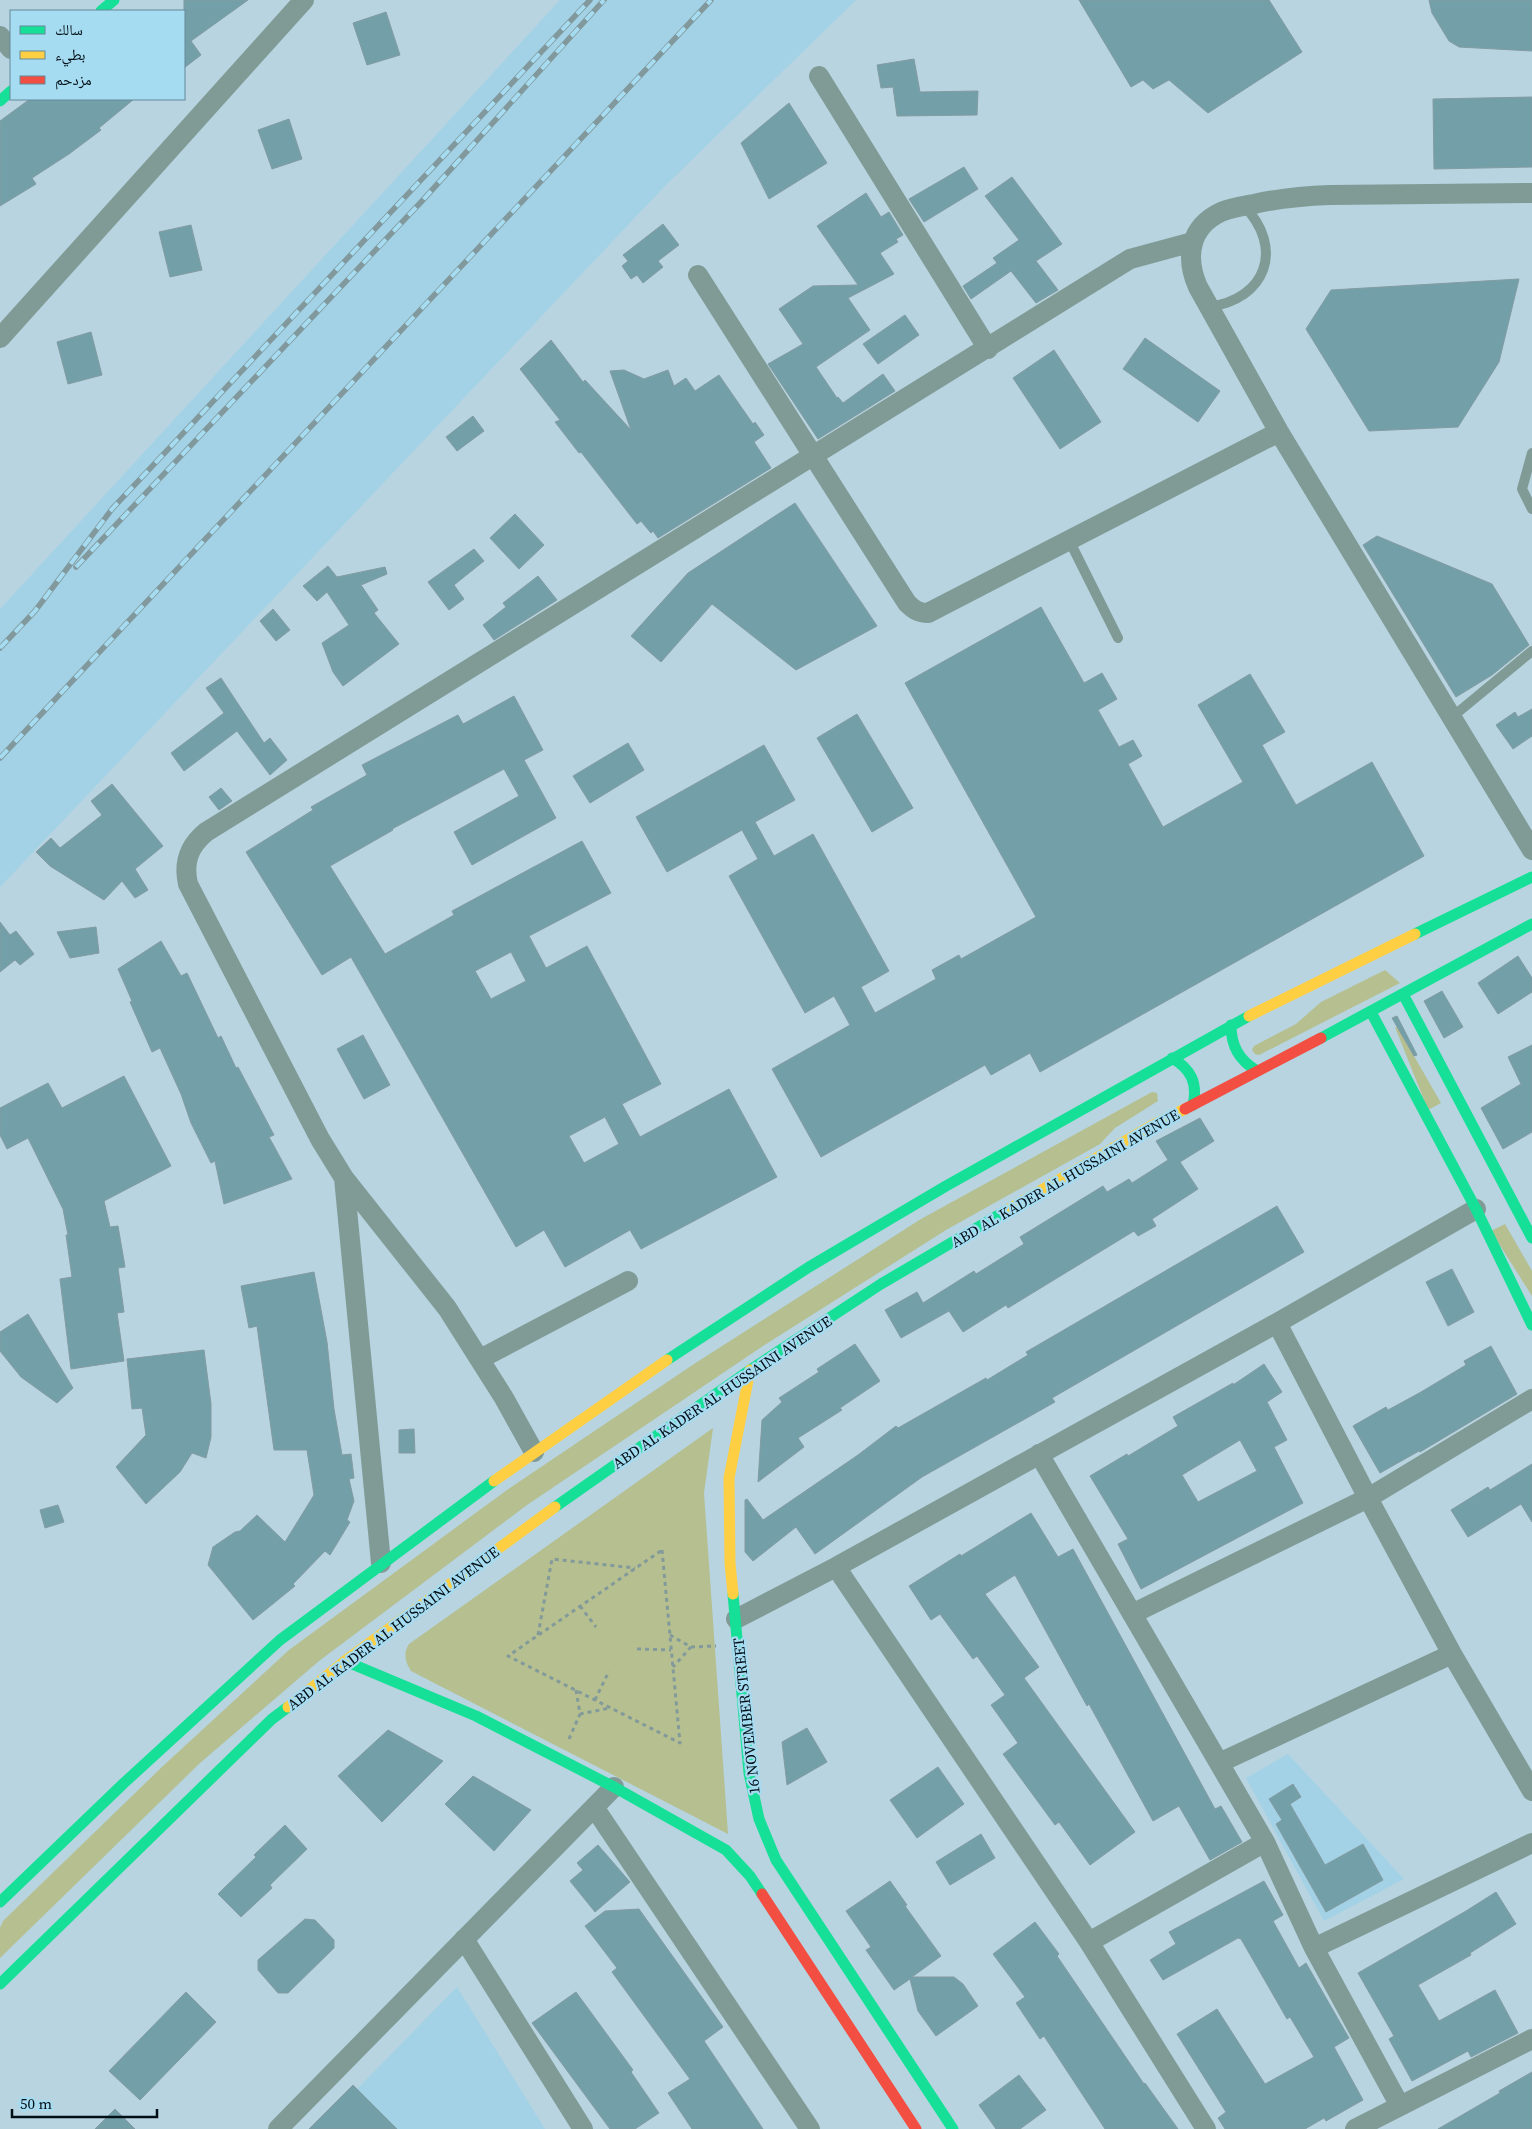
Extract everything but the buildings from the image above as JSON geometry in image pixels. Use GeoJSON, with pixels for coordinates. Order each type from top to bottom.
{"type":"FeatureCollection","features":[{"type":"Feature","properties":{"kind":"main road"},"geometry":{"type":"LineString","coordinates":[[102,10],[114,0]]}},
{"type":"Feature","properties":{"kind":"main road"},"geometry":{"type":"LineString","coordinates":[[0,101],[10,92]]}},
{"type":"Feature","properties":{"kind":"main road"},"geometry":{"type":"LineString","coordinates":[[0,1902],[131,1777],[280,1640],[534,1452],[682,1350],[809,1268],[946,1186],[1231,1025],[1532,877]]}},
{"type":"Feature","properties":{"kind":"main road","name":"ABD AL KADER AL HUSSAINI AVENUE"},"geometry":{"type":"LineString","coordinates":[[0,1984],[272,1719],[345,1660],[516,1534],[750,1370],[881,1284],[1151,1126],[1371,1012],[1532,924]]}},
{"type":"Feature","properties":{"kind":"main road"},"geometry":{"type":"LineString","coordinates":[[1403,994],[1532,1238]]}},
{"type":"Feature","properties":{"kind":"main road"},"geometry":{"type":"LineString","coordinates":[[1371,1012],[1476,1209],[1532,1325]]}},
{"type":"Feature","properties":{"kind":"main road"},"geometry":{"type":"LineString","coordinates":[[1231,1025],[1231,1035],[1236,1053],[1241,1060],[1257,1070]]}},
{"type":"Feature","properties":{"kind":"main road"},"geometry":{"type":"LineString","coordinates":[[1172,1058],[1186,1067],[1191,1073],[1195,1088],[1193,1105]]}},
{"type":"Feature","properties":{"kind":"main road","name":"16 NOVEMBER STREET"},"geometry":{"type":"LineString","coordinates":[[750,1370],[729,1478],[730,1564],[749,1774],[759,1818],[776,1860],[953,2129]]}},
{"type":"Feature","properties":{"kind":"main road"},"geometry":{"type":"LineString","coordinates":[[345,1660],[476,1716],[614,1787],[726,1850],[750,1876],[916,2129]]}},
{"type":"Feature","properties":{"kind":"street"},"geometry":{"type":"LineString","coordinates":[[0,338],[304,0]]}},
{"type":"Feature","properties":{"kind":"street"},"geometry":{"type":"LineString","coordinates":[[0,36],[10,48]]}},
{"type":"Feature","properties":{"kind":"street"},"geometry":{"type":"LineString","coordinates":[[819,76],[988,349]]}},
{"type":"Feature","properties":{"kind":"street"},"geometry":{"type":"LineString","coordinates":[[1532,193],[1299,196],[1244,206],[1209,218],[1193,242],[1190,257],[1192,272],[1208,306],[1279,432],[1532,850]]}},
{"type":"Feature","properties":{"kind":"street"},"geometry":{"type":"LineString","coordinates":[[534,1452],[480,1359],[447,1308],[344,1178],[320,1139],[188,884],[186,864],[192,846],[206,832],[813,454],[988,349],[1130,259],[1193,242]]}},
{"type":"Feature","properties":{"kind":"street"},"geometry":{"type":"LineString","coordinates":[[698,276],[907,603],[914,610],[921,613],[928,613],[1279,432]]}},
{"type":"Feature","properties":{"kind":"street"},"geometry":{"type":"LineString","coordinates":[[344,1178],[381,1564]]}},
{"type":"Feature","properties":{"kind":"street"},"geometry":{"type":"LineString","coordinates":[[736,1619],[836,1567],[1277,1323],[1476,1209]]}},
{"type":"Feature","properties":{"kind":"street"},"geometry":{"type":"LineString","coordinates":[[480,1359],[628,1282]]}},
{"type":"Feature","properties":{"kind":"street"},"geometry":{"type":"LineString","coordinates":[[1277,1323],[1452,1654],[1532,1791]]}},
{"type":"Feature","properties":{"kind":"street"},"geometry":{"type":"LineString","coordinates":[[1132,1614],[1368,1498],[1532,1399]]}},
{"type":"Feature","properties":{"kind":"street"},"geometry":{"type":"LineString","coordinates":[[1039,1454],[1265,1842],[1314,1948],[1400,2106]]}},
{"type":"Feature","properties":{"kind":"street"},"geometry":{"type":"LineString","coordinates":[[836,1567],[1089,1942],[1206,2129]]}},
{"type":"Feature","properties":{"kind":"street"},"geometry":{"type":"LineString","coordinates":[[1219,1764],[1452,1654]]}},
{"type":"Feature","properties":{"kind":"street"},"geometry":{"type":"LineString","coordinates":[[278,2129],[614,1787]]}},
{"type":"Feature","properties":{"kind":"street"},"geometry":{"type":"LineString","coordinates":[[594,1806],[810,2129]]}},
{"type":"Feature","properties":{"kind":"street"},"geometry":{"type":"LineString","coordinates":[[1089,1942],[1265,1842]]}},
{"type":"Feature","properties":{"kind":"street"},"geometry":{"type":"LineString","coordinates":[[1314,1948],[1532,1843]]}},
{"type":"Feature","properties":{"kind":"street"},"geometry":{"type":"LineString","coordinates":[[464,1939],[583,2129]]}},
{"type":"Feature","properties":{"kind":"street"},"geometry":{"type":"LineString","coordinates":[[1356,2129],[1532,2039]]}},
{"type":"Feature","properties":{"kind":"lane"},"geometry":{"type":"LineString","coordinates":[[1208,306],[1226,304],[1242,297],[1255,285],[1264,270],[1267,252],[1264,235],[1257,219],[1244,206]]}},
{"type":"Feature","properties":{"kind":"lane"},"geometry":{"type":"LineString","coordinates":[[1532,453],[1522,489],[1532,509]]}},
{"type":"Feature","properties":{"kind":"lane"},"geometry":{"type":"LineString","coordinates":[[1069,540],[1118,638]]}},
{"type":"Feature","properties":{"kind":"lane"},"geometry":{"type":"LineString","coordinates":[[1451,718],[1532,650]]}},
{"type":"Feature","properties":{"kind":"path"},"geometry":{"type":"LineString","coordinates":[[662,1550],[680,1743],[508,1656],[636,1568],[662,1550]]}},
{"type":"Feature","properties":{"kind":"path"},"geometry":{"type":"LineString","coordinates":[[538,1636],[552,1559],[636,1568]]}},
{"type":"Feature","properties":{"kind":"path"},"geometry":{"type":"LineString","coordinates":[[580,1606],[596,1627]]}},
{"type":"Feature","properties":{"kind":"path"},"geometry":{"type":"LineString","coordinates":[[670,1635],[691,1647],[673,1668]]}},
{"type":"Feature","properties":{"kind":"path"},"geometry":{"type":"LineString","coordinates":[[637,1649],[671,1650]]}},
{"type":"Feature","properties":{"kind":"path"},"geometry":{"type":"LineString","coordinates":[[596,1700],[609,1671]]}},
{"type":"Feature","properties":{"kind":"path"},"geometry":{"type":"LineString","coordinates":[[576,1690],[580,1714],[611,1708]]}},
{"type":"Feature","properties":{"kind":"shaded area"},"geometry":{"type":"Polygon","coordinates":[[[560,0],[856,0],[665,186],[0,887],[0,609],[560,0]]]}},
{"type":"Feature","properties":{"kind":"shaded area"},"geometry":{"type":"Polygon","coordinates":[[[1288,1754],[1404,1879],[1324,1921],[1246,1778],[1288,1754]]]}},
{"type":"Feature","properties":{"kind":"shaded area"},"geometry":{"type":"Polygon","coordinates":[[[457,1987],[545,2129],[318,2129],[457,1987]]]}},
{"type":"Feature","properties":{"kind":"green space"},"geometry":{"type":"Polygon","coordinates":[[[1385,970],[1400,983],[1259,1055],[1255,1054],[1252,1050],[1254,1046],[1296,1024],[1321,1002],[1385,970]]]}},
{"type":"Feature","properties":{"kind":"green space"},"geometry":{"type":"Polygon","coordinates":[[[1395,1027],[1401,1029],[1405,1034],[1414,1056],[1441,1103],[1428,1110],[1395,1027]]]}},
{"type":"Feature","properties":{"kind":"green space"},"geometry":{"type":"Polygon","coordinates":[[[1152,1092],[1157,1093],[1158,1101],[1115,1128],[1100,1144],[946,1230],[763,1346],[527,1505],[319,1661],[200,1763],[0,1958],[0,1928],[3,1921],[163,1766],[289,1650],[507,1490],[694,1364],[921,1219],[1152,1092]]]}},
{"type":"Feature","properties":{"kind":"green space"},"geometry":{"type":"Polygon","coordinates":[[[1505,1224],[1532,1271],[1532,1296],[1491,1231],[1505,1224]]]}},
{"type":"Feature","properties":{"kind":"green space"},"geometry":{"type":"Polygon","coordinates":[[[713,1428],[704,1493],[728,1834],[411,1671],[406,1658],[409,1644],[713,1428]]]}},
{"type":"Feature","properties":{"kind":"railway"},"geometry":{"type":"LineString","coordinates":[[0,648],[35,611],[112,509],[590,0]]}},
{"type":"Feature","properties":{"kind":"railway"},"geometry":{"type":"LineString","coordinates":[[76,567],[422,201],[604,0]]}},
{"type":"Feature","properties":{"kind":"railway"},"geometry":{"type":"LineString","coordinates":[[0,758],[711,0]]}},
{"type":"Feature","properties":{"kind":"traffic: fast"},"geometry":{"type":"LineString","coordinates":[[102,10],[114,0]]}},
{"type":"Feature","properties":{"kind":"traffic: fast"},"geometry":{"type":"LineString","coordinates":[[0,101],[10,92]]}},
{"type":"Feature","properties":{"kind":"traffic: fast"},"geometry":{"type":"LineString","coordinates":[[1415,934],[1532,877]]}},
{"type":"Feature","properties":{"kind":"traffic: fast"},"geometry":{"type":"LineString","coordinates":[[1321,1038],[1532,924]]}},
{"type":"Feature","properties":{"kind":"traffic: fast"},"geometry":{"type":"LineString","coordinates":[[1403,994],[1532,1238]]}},
{"type":"Feature","properties":{"kind":"traffic: fast"},"geometry":{"type":"LineString","coordinates":[[1371,1012],[1476,1209],[1532,1325]]}},
{"type":"Feature","properties":{"kind":"traffic: fast"},"geometry":{"type":"LineString","coordinates":[[667,1360],[809,1267],[946,1186],[1249,1016]]}},
{"type":"Feature","properties":{"kind":"traffic: fast"},"geometry":{"type":"LineString","coordinates":[[1231,1025],[1231,1033],[1237,1052],[1245,1062],[1257,1071]]}},
{"type":"Feature","properties":{"kind":"traffic: fast"},"geometry":{"type":"LineString","coordinates":[[1172,1058],[1184,1067],[1194,1083],[1193,1105]]}},
{"type":"Feature","properties":{"kind":"traffic: fast"},"geometry":{"type":"LineString","coordinates":[[555,1507],[750,1370],[881,1284],[1009,1209]]}},
{"type":"Feature","properties":{"kind":"traffic: fast"},"geometry":{"type":"LineString","coordinates":[[0,1902],[124,1783],[280,1640],[494,1481]]}},
{"type":"Feature","properties":{"kind":"traffic: fast"},"geometry":{"type":"LineString","coordinates":[[733,1594],[749,1773],[759,1819],[776,1860],[953,2129]]}},
{"type":"Feature","properties":{"kind":"traffic: fast"},"geometry":{"type":"LineString","coordinates":[[345,1661],[476,1716],[614,1787],[726,1850],[750,1876],[762,1894]]}},
{"type":"Feature","properties":{"kind":"traffic: fast"},"geometry":{"type":"LineString","coordinates":[[0,1984],[272,1719],[288,1707]]}},
{"type":"Feature","properties":{"kind":"traffic: slow"},"geometry":{"type":"LineString","coordinates":[[1249,1016],[1415,934]]}},
{"type":"Feature","properties":{"kind":"traffic: slow"},"geometry":{"type":"LineString","coordinates":[[1009,1209],[1151,1126],[1185,1109]]}},
{"type":"Feature","properties":{"kind":"traffic: slow"},"geometry":{"type":"LineString","coordinates":[[494,1481],[667,1360]]}},
{"type":"Feature","properties":{"kind":"traffic: slow"},"geometry":{"type":"LineString","coordinates":[[733,1594],[730,1563],[729,1478],[750,1370]]}},
{"type":"Feature","properties":{"kind":"traffic: slow"},"geometry":{"type":"LineString","coordinates":[[288,1707],[345,1661],[555,1507]]}},
{"type":"Feature","properties":{"kind":"traffic: jam"},"geometry":{"type":"LineString","coordinates":[[1185,1109],[1321,1038]]}},
{"type":"Feature","properties":{"kind":"traffic: jam"},"geometry":{"type":"LineString","coordinates":[[762,1894],[916,2129]]}}]}
